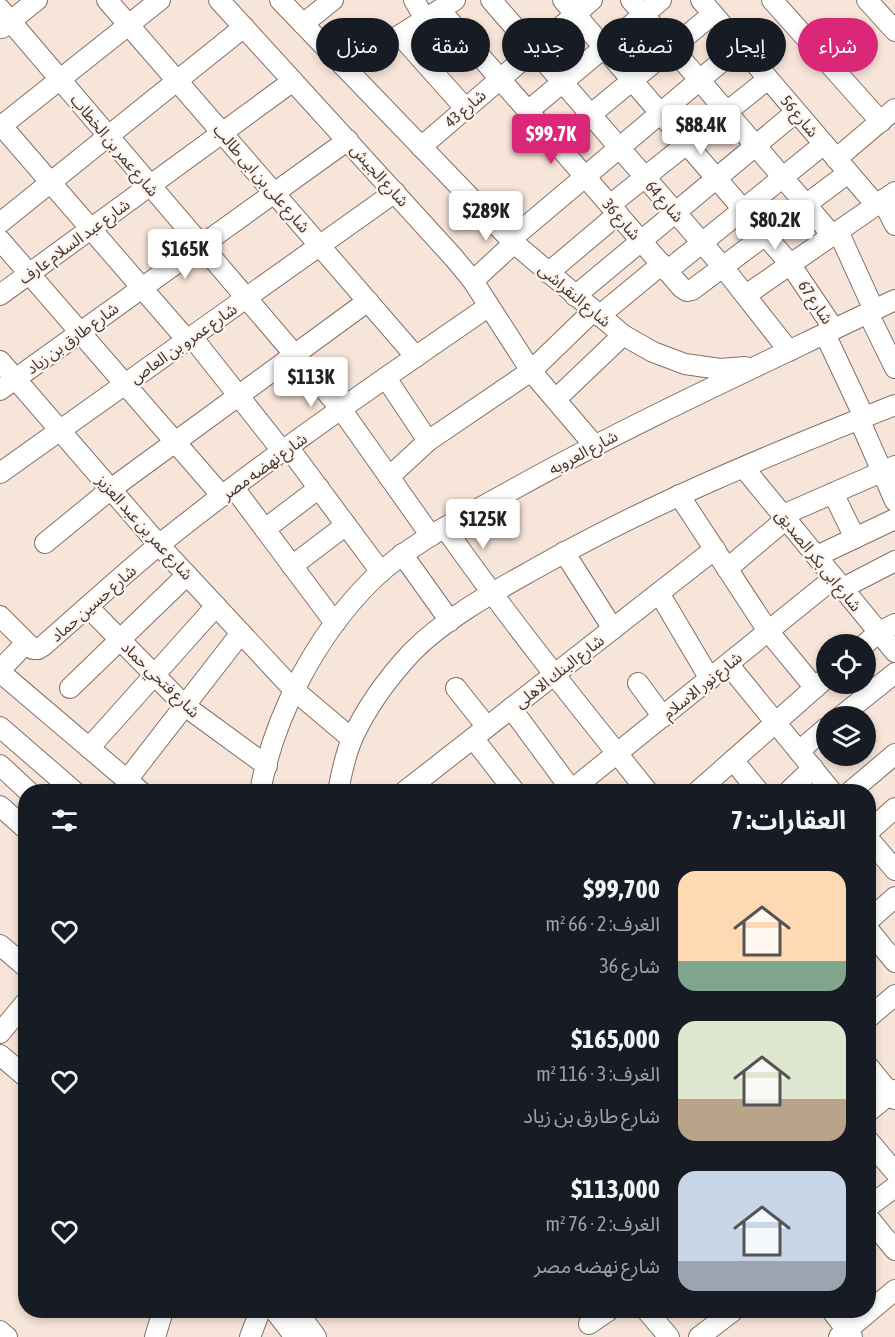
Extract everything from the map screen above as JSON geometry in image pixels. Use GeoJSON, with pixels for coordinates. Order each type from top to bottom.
{"type":"FeatureCollection","features":[{"type":"Feature","properties":{"kind":"street"},"geometry":{"type":"LineString","coordinates":[[4,20],[37,0]]}},
{"type":"Feature","properties":{"kind":"street","name":"شارع على بن ابى طالب"},"geometry":{"type":"LineString","coordinates":[[106,0],[224,133],[416,357]]}},
{"type":"Feature","properties":{"kind":"street"},"geometry":{"type":"LineString","coordinates":[[160,0],[0,126],[286,449],[319,488],[381,572]]}},
{"type":"Feature","properties":{"kind":"street","name":"شارع الجيش"},"geometry":{"type":"LineString","coordinates":[[219,0],[348,140],[473,281],[531,371],[594,445]]}},
{"type":"Feature","properties":{"kind":"street","name":"شارع النقراشى"},"geometry":{"type":"LineString","coordinates":[[280,0],[316,38]]}},
{"type":"Feature","properties":{"kind":"street"},"geometry":{"type":"LineString","coordinates":[[303,24],[333,0]]}},
{"type":"Feature","properties":{"kind":"street","name":"شارع 36"},"geometry":{"type":"LineString","coordinates":[[414,0],[440,10],[664,268],[687,291],[692,290],[723,267]]}},
{"type":"Feature","properties":{"kind":"street","name":"شارع 64"},"geometry":{"type":"LineString","coordinates":[[491,0],[507,18]]}},
{"type":"Feature","properties":{"kind":"street","name":"شارع 43"},"geometry":{"type":"LineString","coordinates":[[569,7],[592,0]]}},
{"type":"Feature","properties":{"kind":"street"},"geometry":{"type":"LineString","coordinates":[[637,7],[661,0]]}},
{"type":"Feature","properties":{"kind":"street"},"geometry":{"type":"LineString","coordinates":[[723,267],[806,205],[836,158],[888,115],[772,0]]}},
{"type":"Feature","properties":{"kind":"street"},"geometry":{"type":"LineString","coordinates":[[867,0],[895,31]]}},
{"type":"Feature","properties":{"kind":"street","name":"شارع 67"},"geometry":{"type":"LineString","coordinates":[[569,7],[597,39]]}},
{"type":"Feature","properties":{"kind":"street"},"geometry":{"type":"LineString","coordinates":[[694,22],[707,7]]}},
{"type":"Feature","properties":{"kind":"street"},"geometry":{"type":"LineString","coordinates":[[440,10],[400,35],[465,108]]}},
{"type":"Feature","properties":{"kind":"street","name":"شارع عمر بن الخطاب"},"geometry":{"type":"LineString","coordinates":[[4,20],[60,80],[341,409],[389,477],[491,593]]}},
{"type":"Feature","properties":{"kind":"street"},"geometry":{"type":"LineString","coordinates":[[0,223],[244,27]]}},
{"type":"Feature","properties":{"kind":"street"},"geometry":{"type":"LineString","coordinates":[[528,111],[597,53]]}},
{"type":"Feature","properties":{"kind":"street","name":"شارع النقراشى"},"geometry":{"type":"LineString","coordinates":[[349,72],[512,242],[623,335],[652,352],[685,364],[720,369],[754,367]]}},
{"type":"Feature","properties":{"kind":"street","name":"شارع 43"},"geometry":{"type":"LineString","coordinates":[[421,147],[506,72]]}},
{"type":"Feature","properties":{"kind":"street","name":"شارع 64"},"geometry":{"type":"LineString","coordinates":[[554,72],[723,267],[789,351]]}},
{"type":"Feature","properties":{"kind":"street","name":"شارع 67"},"geometry":{"type":"LineString","coordinates":[[626,72],[790,264],[830,332],[861,418],[889,468],[895,501]]}},
{"type":"Feature","properties":{"kind":"street"},"geometry":{"type":"LineString","coordinates":[[556,143],[643,72]]}},
{"type":"Feature","properties":{"kind":"street"},"geometry":{"type":"LineString","coordinates":[[692,72],[806,205],[835,233],[895,368]]}},
{"type":"Feature","properties":{"kind":"street"},"geometry":{"type":"LineString","coordinates":[[473,281],[585,176],[709,72]]}},
{"type":"Feature","properties":{"kind":"street","name":"شارع 56"},"geometry":{"type":"LineString","coordinates":[[762,72],[836,158],[884,199],[895,225]]}},
{"type":"Feature","properties":{"kind":"street"},"geometry":{"type":"LineString","coordinates":[[548,273],[645,177],[768,79]]}},
{"type":"Feature","properties":{"kind":"street","name":"شارع عبد السلام عارف"},"geometry":{"type":"LineString","coordinates":[[0,295],[293,81]]}},
{"type":"Feature","properties":{"kind":"street"},"geometry":{"type":"LineString","coordinates":[[575,296],[796,112]]}},
{"type":"Feature","properties":{"kind":"street","name":"شارع طارق بن زياد"},"geometry":{"type":"LineString","coordinates":[[8,384],[348,140]]}},
{"type":"Feature","properties":{"kind":"street"},"geometry":{"type":"LineString","coordinates":[[389,477],[429,441],[531,371],[596,313],[702,243],[783,177],[836,158]]}},
{"type":"Feature","properties":{"kind":"street","name":"شارع عمرو بن العاص"},"geometry":{"type":"LineString","coordinates":[[0,473],[395,192]]}},
{"type":"Feature","properties":{"kind":"street"},"geometry":{"type":"LineString","coordinates":[[746,295],[884,199]]}},
{"type":"Feature","properties":{"kind":"street"},"geometry":{"type":"LineString","coordinates":[[0,240],[176,442],[265,529],[335,623]]}},
{"type":"Feature","properties":{"kind":"street","name":"شارع العروبه"},"geometry":{"type":"LineString","coordinates":[[262,784],[276,735],[294,690],[307,666],[348,605],[402,554],[594,445],[895,300]]}},
{"type":"Feature","properties":{"kind":"street"},"geometry":{"type":"LineString","coordinates":[[45,543],[111,489],[368,301]]}},
{"type":"Feature","properties":{"kind":"street","name":"شارع نهضه مصر"},"geometry":{"type":"LineString","coordinates":[[159,545],[341,409],[489,306]]}},
{"type":"Feature","properties":{"kind":"street"},"geometry":{"type":"LineString","coordinates":[[556,399],[623,335]]}},
{"type":"Feature","properties":{"kind":"street","name":"شارع عمر بن عبد العزيز"},"geometry":{"type":"LineString","coordinates":[[0,361],[8,384],[60,431],[159,545],[294,690],[352,740]]}},
{"type":"Feature","properties":{"kind":"street"},"geometry":{"type":"LineString","coordinates":[[386,378],[429,441]]}},
{"type":"Feature","properties":{"kind":"street"},"geometry":{"type":"LineString","coordinates":[[340,784],[352,740],[380,690],[412,652],[450,621],[491,593],[564,552],[656,505],[895,405]]}},
{"type":"Feature","properties":{"kind":"street","name":"شارع ابى بكر الصديق"},"geometry":{"type":"LineString","coordinates":[[744,468],[838,583],[887,628],[895,652]]}},
{"type":"Feature","properties":{"kind":"street"},"geometry":{"type":"LineString","coordinates":[[727,569],[784,517],[889,468]]}},
{"type":"Feature","properties":{"kind":"street"},"geometry":{"type":"LineString","coordinates":[[265,529],[319,488]]}},
{"type":"Feature","properties":{"kind":"street"},"geometry":{"type":"LineString","coordinates":[[833,493],[855,538]]}},
{"type":"Feature","properties":{"kind":"street"},"geometry":{"type":"LineString","coordinates":[[679,495],[768,631],[816,678]]}},
{"type":"Feature","properties":{"kind":"street"},"geometry":{"type":"LineString","coordinates":[[817,556],[895,519]]}},
{"type":"Feature","properties":{"kind":"street"},"geometry":{"type":"LineString","coordinates":[[292,566],[346,525]]}},
{"type":"Feature","properties":{"kind":"street","name":"شارع حسين حماد"},"geometry":{"type":"LineString","coordinates":[[0,616],[26,643],[33,649],[38,649],[159,545]]}},
{"type":"Feature","properties":{"kind":"street","name":"شارع البنك الاهلى"},"geometry":{"type":"LineString","coordinates":[[414,784],[715,549]]}},
{"type":"Feature","properties":{"kind":"street"},"geometry":{"type":"LineString","coordinates":[[564,552],[613,629]]}},
{"type":"Feature","properties":{"kind":"street"},"geometry":{"type":"LineString","coordinates":[[402,554],[450,621]]}},
{"type":"Feature","properties":{"kind":"street","name":"شارع نور الاسلام"},"geometry":{"type":"LineString","coordinates":[[580,784],[768,631],[838,583],[895,561]]}},
{"type":"Feature","properties":{"kind":"street"},"geometry":{"type":"LineString","coordinates":[[70,688],[187,575]]}},
{"type":"Feature","properties":{"kind":"street"},"geometry":{"type":"LineString","coordinates":[[491,593],[641,784]]}},
{"type":"Feature","properties":{"kind":"street"},"geometry":{"type":"LineString","coordinates":[[659,593],[710,679]]}},
{"type":"Feature","properties":{"kind":"street"},"geometry":{"type":"LineString","coordinates":[[89,748],[216,606]]}},
{"type":"Feature","properties":{"kind":"street","name":"شارع فتحي حماد"},"geometry":{"type":"LineString","coordinates":[[88,607],[185,706],[267,766]]}},
{"type":"Feature","properties":{"kind":"street"},"geometry":{"type":"LineString","coordinates":[[135,784],[185,706],[241,633]]}},
{"type":"Feature","properties":{"kind":"street"},"geometry":{"type":"LineString","coordinates":[[26,643],[0,671],[132,784]]}},
{"type":"Feature","properties":{"kind":"street"},"geometry":{"type":"LineString","coordinates":[[728,664],[826,784]]}},
{"type":"Feature","properties":{"kind":"street"},"geometry":{"type":"LineString","coordinates":[[854,706],[895,673]]}},
{"type":"Feature","properties":{"kind":"street"},"geometry":{"type":"LineString","coordinates":[[638,683],[663,717]]}},
{"type":"Feature","properties":{"kind":"street"},"geometry":{"type":"LineString","coordinates":[[706,784],[816,687]]}},
{"type":"Feature","properties":{"kind":"street"},"geometry":{"type":"LineString","coordinates":[[456,688],[510,784]]}},
{"type":"Feature","properties":{"kind":"street"},"geometry":{"type":"LineString","coordinates":[[511,708],[566,784]]}},
{"type":"Feature","properties":{"kind":"street"},"geometry":{"type":"LineString","coordinates":[[0,727],[66,784]]}},
{"type":"Feature","properties":{"kind":"street"},"geometry":{"type":"LineString","coordinates":[[799,751],[816,737]]}},
{"type":"Feature","properties":{"kind":"street"},"geometry":{"type":"LineString","coordinates":[[859,784],[895,754]]}},
{"type":"Feature","properties":{"kind":"street"},"geometry":{"type":"LineString","coordinates":[[733,760],[752,784]]}},
{"type":"Feature","properties":{"kind":"street"},"geometry":{"type":"LineString","coordinates":[[0,765],[20,784]]}},
{"type":"Feature","properties":{"kind":"street"},"geometry":{"type":"LineString","coordinates":[[796,784],[813,768]]}},
{"type":"Feature","properties":{"kind":"street"},"geometry":{"type":"LineString","coordinates":[[0,806],[18,822]]}},
{"type":"Feature","properties":{"kind":"street"},"geometry":{"type":"LineString","coordinates":[[876,825],[895,808]]}},
{"type":"Feature","properties":{"kind":"street"},"geometry":{"type":"LineString","coordinates":[[876,847],[895,870]]}},
{"type":"Feature","properties":{"kind":"street"},"geometry":{"type":"LineString","coordinates":[[876,914],[895,897]]}},
{"type":"Feature","properties":{"kind":"street"},"geometry":{"type":"LineString","coordinates":[[876,939],[895,962]]}},
{"type":"Feature","properties":{"kind":"street"},"geometry":{"type":"LineString","coordinates":[[0,945],[18,960]]}},
{"type":"Feature","properties":{"kind":"street"},"geometry":{"type":"LineString","coordinates":[[876,1011],[895,995]]}},
{"type":"Feature","properties":{"kind":"street"},"geometry":{"type":"LineString","coordinates":[[0,1033],[18,1012]]}},
{"type":"Feature","properties":{"kind":"street"},"geometry":{"type":"LineString","coordinates":[[0,1055],[18,1070]]}},
{"type":"Feature","properties":{"kind":"street"},"geometry":{"type":"LineString","coordinates":[[876,1075],[893,1094],[876,1106]]}},
{"type":"Feature","properties":{"kind":"street"},"geometry":{"type":"LineString","coordinates":[[876,1149],[895,1172]]}},
{"type":"Feature","properties":{"kind":"street"},"geometry":{"type":"LineString","coordinates":[[876,1201],[895,1187]]}},
{"type":"Feature","properties":{"kind":"street"},"geometry":{"type":"LineString","coordinates":[[876,1227],[895,1250]]}},
{"type":"Feature","properties":{"kind":"street"},"geometry":{"type":"LineString","coordinates":[[876,1307],[895,1290]]}},
{"type":"Feature","properties":{"kind":"street"},"geometry":{"type":"LineString","coordinates":[[155,1337],[161,1318]]}},
{"type":"Feature","properties":{"kind":"street"},"geometry":{"type":"LineString","coordinates":[[250,1337],[257,1318]]}},
{"type":"Feature","properties":{"kind":"street"},"geometry":{"type":"LineString","coordinates":[[280,1318],[295,1337]]}},
{"type":"Feature","properties":{"kind":"street"},"geometry":{"type":"LineString","coordinates":[[302,1318],[316,1337]]}},
{"type":"Feature","properties":{"kind":"street"},"geometry":{"type":"LineString","coordinates":[[590,1324],[598,1318]]}},
{"type":"Feature","properties":{"kind":"street"},"geometry":{"type":"LineString","coordinates":[[653,1318],[669,1337]]}},
{"type":"Feature","properties":{"kind":"street"},"geometry":{"type":"LineString","coordinates":[[699,1337],[716,1318]]}},
{"type":"Feature","properties":{"kind":"street"},"geometry":{"type":"LineString","coordinates":[[836,1318],[846,1335],[865,1318]]}},
{"type":"Feature","properties":{"kind":"street"},"geometry":{"type":"LineString","coordinates":[[0,1330],[7,1337]]}}]}
